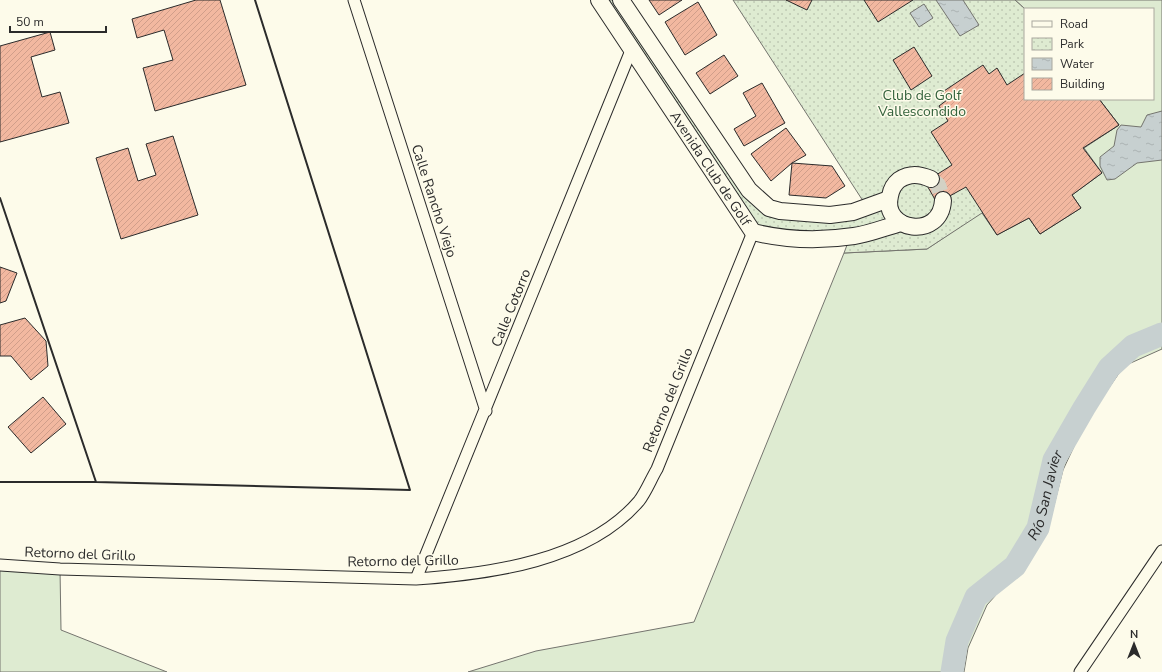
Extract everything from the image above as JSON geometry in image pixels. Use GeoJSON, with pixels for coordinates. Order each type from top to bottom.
{"type":"FeatureCollection","features":[{"type":"Feature","properties":{"kind":"street","name":"Calle Rancho Viejo"},"geometry":{"type":"LineString","coordinates":[[354,0],[486,411]]}},
{"type":"Feature","properties":{"kind":"street","name":"Avenida Club de Golf"},"geometry":{"type":"LineString","coordinates":[[599,0],[749,226],[778,236],[826,239],[855,236],[901,223],[910,227],[928,225],[941,211],[943,200]]}},
{"type":"Feature","properties":{"kind":"street","name":"Avenida Club de Golf"},"geometry":{"type":"LineString","coordinates":[[621,0],[749,190],[769,208],[780,211],[830,215],[853,212],[889,199]]}},
{"type":"Feature","properties":{"kind":"street","name":"Calle Cotorro"},"geometry":{"type":"LineString","coordinates":[[416,579],[486,411],[632,48]]}},
{"type":"Feature","properties":{"kind":"street"},"geometry":{"type":"LineString","coordinates":[[901,223],[892,213],[889,199],[891,190],[897,182],[904,177],[913,174],[922,175],[931,179]]}},
{"type":"Feature","properties":{"kind":"street"},"geometry":{"type":"LineString","coordinates":[[749,226],[760,200]]}},
{"type":"Feature","properties":{"kind":"street"},"geometry":{"type":"LineString","coordinates":[[778,236],[780,211]]}},
{"type":"Feature","properties":{"kind":"street","name":"Retorno del Grillo"},"geometry":{"type":"LineString","coordinates":[[0,565],[60,570],[416,579],[470,575],[518,565],[571,548],[611,528],[640,500],[656,468],[749,226]]}},
{"type":"Feature","properties":{"kind":"street"},"geometry":{"type":"LineString","coordinates":[[1080,672],[1162,551]]}},
{"type":"Feature","properties":{"kind":"green space","name":"Club de Golf Vallescondido"},"geometry":{"type":"Polygon","coordinates":[[[599,0],[621,0],[769,208],[830,215],[863,201],[733,0],[1015,0],[1024,8],[1024,100],[1100,100],[1119,125],[1084,148],[1102,173],[1072,195],[1081,208],[1040,234],[1029,218],[997,235],[982,213],[927,249],[844,253],[850,237],[753,232],[599,0]]]}},
{"type":"Feature","properties":{"kind":"green space"},"geometry":{"type":"Polygon","coordinates":[[[1015,0],[1162,0],[1162,349],[1124,366],[1086,421],[1063,470],[1051,517],[1038,548],[987,605],[968,648],[964,672],[468,672],[536,651],[694,622],[844,253],[927,249],[982,212],[1029,218],[1040,234],[1080,207],[1072,195],[1083,148],[1119,125],[1100,100],[1154,100],[1154,8],[1024,8],[1015,0]]]}},
{"type":"Feature","properties":{"kind":"green space"},"geometry":{"type":"Polygon","coordinates":[[[0,565],[60,569],[61,630],[167,672],[0,672],[0,565]]]}},
{"type":"Feature","properties":{"kind":"water"},"geometry":{"type":"Polygon","coordinates":[[[936,0],[963,0],[979,25],[960,36],[936,0]]]}},
{"type":"Feature","properties":{"kind":"water"},"geometry":{"type":"Polygon","coordinates":[[[924,4],[933,18],[919,27],[910,13],[924,4]]]}},
{"type":"Feature","properties":{"kind":"water"},"geometry":{"type":"Polygon","coordinates":[[[1162,111],[1162,160],[1137,163],[1115,179],[1107,180],[1100,166],[1100,157],[1114,146],[1117,130],[1121,125],[1141,127],[1147,115],[1162,111]]]}},
{"type":"Feature","properties":{"kind":"building"},"geometry":{"type":"Polygon","coordinates":[[[196,0],[220,0],[246,85],[155,111],[143,68],[173,60],[164,30],[137,38],[132,19],[196,0]]]}},
{"type":"Feature","properties":{"kind":"building"},"geometry":{"type":"Polygon","coordinates":[[[649,0],[682,0],[659,15],[649,0]]]}},
{"type":"Feature","properties":{"kind":"building"},"geometry":{"type":"Polygon","coordinates":[[[786,0],[812,0],[807,10],[786,0]]]}},
{"type":"Feature","properties":{"kind":"building"},"geometry":{"type":"Polygon","coordinates":[[[864,0],[913,0],[878,22],[864,0]]]}},
{"type":"Feature","properties":{"kind":"building"},"geometry":{"type":"Polygon","coordinates":[[[698,2],[717,35],[685,55],[665,22],[698,2]]]}},
{"type":"Feature","properties":{"kind":"building"},"geometry":{"type":"Polygon","coordinates":[[[50,32],[55,50],[31,57],[42,97],[60,92],[69,123],[0,142],[0,46],[50,32]]]}},
{"type":"Feature","properties":{"kind":"building"},"geometry":{"type":"Polygon","coordinates":[[[914,47],[932,76],[911,90],[893,60],[914,47]]]}},
{"type":"Feature","properties":{"kind":"building"},"geometry":{"type":"Polygon","coordinates":[[[724,55],[738,76],[710,94],[696,73],[724,55]]]}},
{"type":"Feature","properties":{"kind":"building"},"geometry":{"type":"Polygon","coordinates":[[[983,65],[989,74],[997,68],[1007,85],[1024,74],[1024,100],[1100,100],[1119,125],[1083,148],[1102,173],[1072,195],[1081,208],[1040,234],[1029,218],[997,235],[966,187],[937,203],[925,182],[952,165],[931,132],[948,121],[939,106],[947,100],[941,93],[983,65]]]}},
{"type":"Feature","properties":{"kind":"building"},"geometry":{"type":"Polygon","coordinates":[[[762,83],[785,123],[744,146],[734,129],[756,116],[743,93],[762,83]]]}},
{"type":"Feature","properties":{"kind":"building"},"geometry":{"type":"Polygon","coordinates":[[[786,128],[806,155],[792,163],[771,181],[751,154],[786,128]]]}},
{"type":"Feature","properties":{"kind":"building"},"geometry":{"type":"Polygon","coordinates":[[[173,136],[198,215],[121,239],[96,158],[128,148],[138,181],[156,175],[146,144],[173,136]]]}},
{"type":"Feature","properties":{"kind":"building"},"geometry":{"type":"Polygon","coordinates":[[[792,163],[832,166],[845,186],[826,198],[789,195],[792,163]]]}},
{"type":"Feature","properties":{"kind":"building"},"geometry":{"type":"Polygon","coordinates":[[[0,267],[17,273],[6,301],[0,303],[0,267]]]}},
{"type":"Feature","properties":{"kind":"building"},"geometry":{"type":"Polygon","coordinates":[[[25,318],[46,341],[48,366],[31,380],[11,356],[0,356],[0,325],[25,318]]]}},
{"type":"Feature","properties":{"kind":"building"},"geometry":{"type":"Polygon","coordinates":[[[43,397],[66,424],[31,453],[8,427],[43,397]]]}},
{"type":"Feature","properties":{"kind":"waterway","name":"Río San Javier"},"geometry":{"type":"LineString","coordinates":[[952,672],[957,641],[976,597],[1015,566],[1038,528],[1054,460],[1084,408],[1109,368],[1133,346],[1162,334]]}},
{"type":"Feature","properties":{"kind":"tunnel"},"geometry":{"type":"LineString","coordinates":[[931,179],[938,185],[943,200]]}},
{"type":"Feature","properties":{"kind":"wall"},"geometry":{"type":"LineString","coordinates":[[96,482],[410,490],[255,0]]}},
{"type":"Feature","properties":{"kind":"wall"},"geometry":{"type":"LineString","coordinates":[[0,198],[96,482],[0,482]]}}]}
